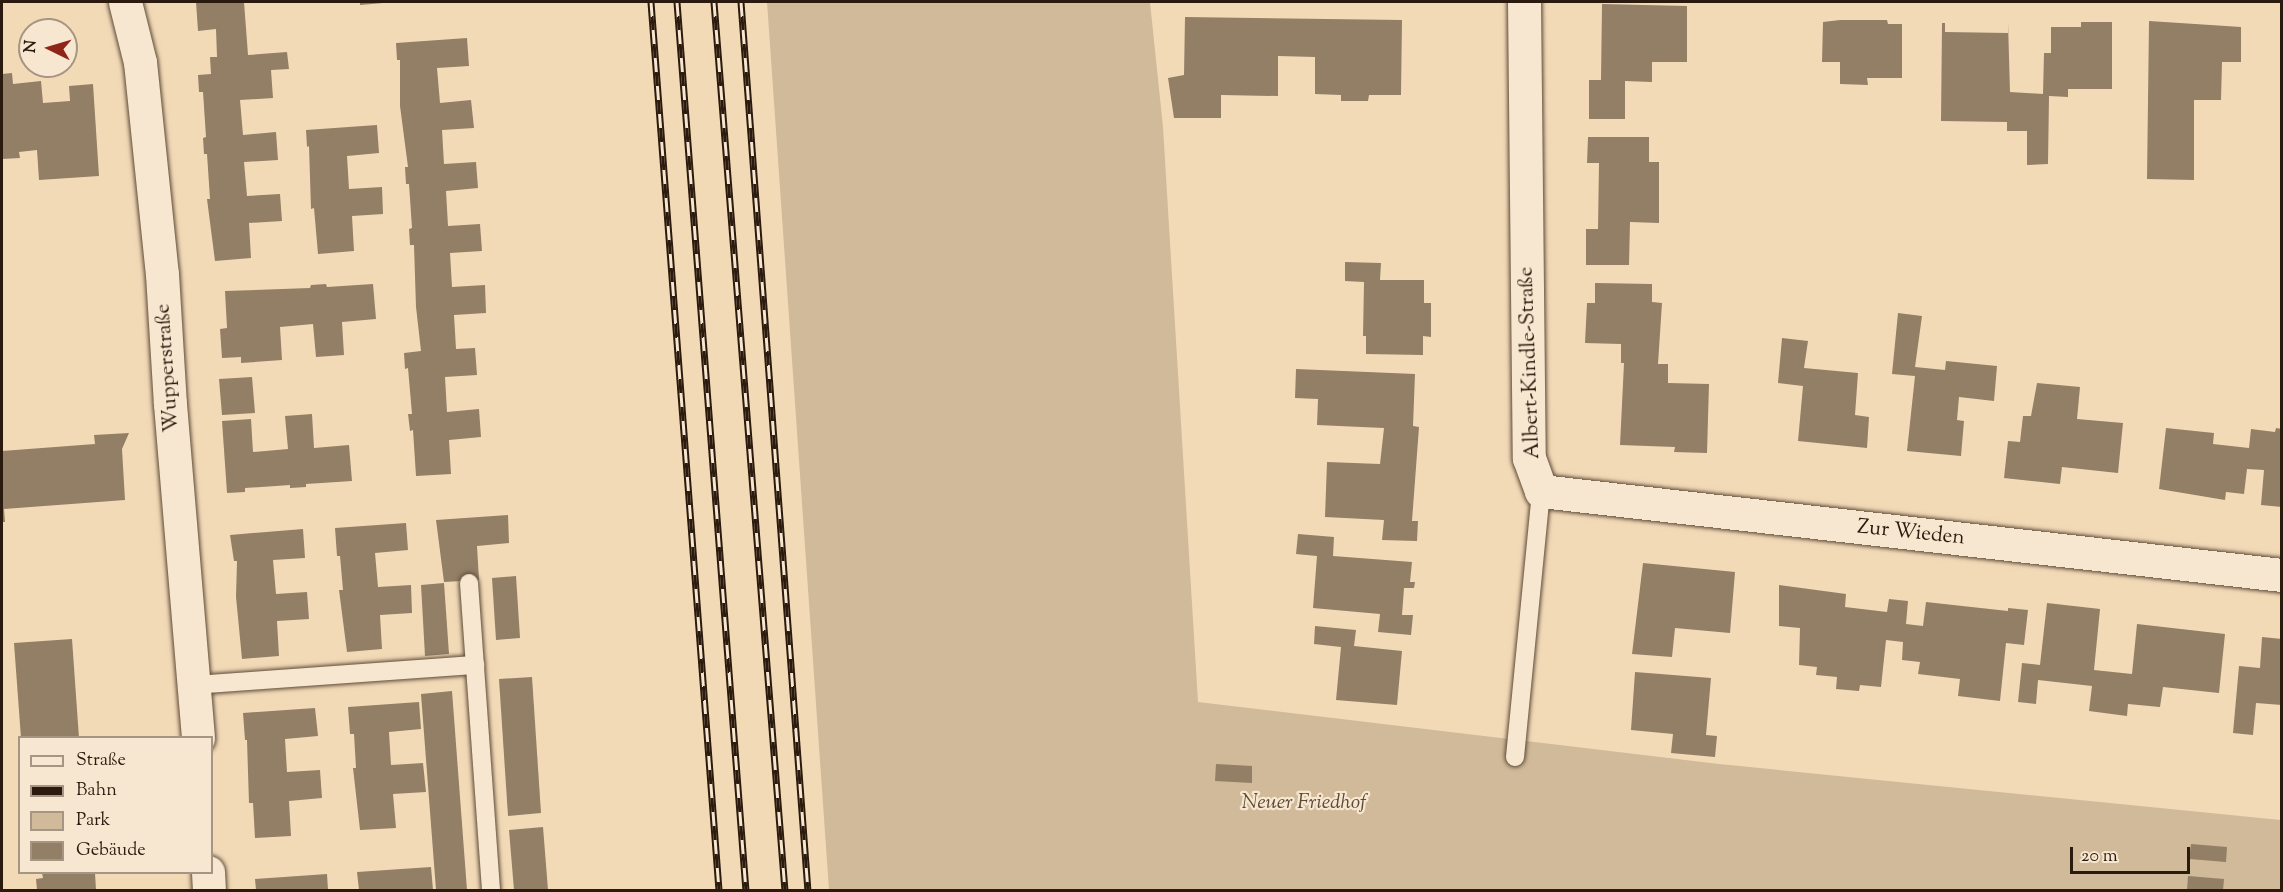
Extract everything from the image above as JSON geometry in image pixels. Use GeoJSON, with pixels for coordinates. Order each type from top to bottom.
{"type":"FeatureCollection","features":[{"type":"Feature","properties":{"kind":"street","name":"Wupperstraße"},"geometry":{"type":"LineString","coordinates":[[125,2],[140,62],[162,274],[170,405],[198,736]]}},
{"type":"Feature","properties":{"kind":"street","name":"Albert-Kindle-Straße"},"geometry":{"type":"LineString","coordinates":[[1524,2],[1529,458],[1541,491]]}},
{"type":"Feature","properties":{"kind":"street","name":"Zur Wieden"},"geometry":{"type":"LineString","coordinates":[[1541,491],[2282,575]]}},
{"type":"Feature","properties":{"kind":"street"},"geometry":{"type":"LineString","coordinates":[[208,874],[209,891]]}},
{"type":"Feature","properties":{"kind":"lane","name":"Albert-Kindle-Straße"},"geometry":{"type":"LineString","coordinates":[[1515,757],[1541,491]]}},
{"type":"Feature","properties":{"kind":"lane"},"geometry":{"type":"LineString","coordinates":[[469,583],[491,891]]}},
{"type":"Feature","properties":{"kind":"lane"},"geometry":{"type":"LineString","coordinates":[[194,685],[475,665]]}},
{"type":"Feature","properties":{"kind":"green space","name":"Neuer Friedhof"},"geometry":{"type":"Polygon","coordinates":[[[767,2],[1150,2],[1163,127],[1198,702],[1719,764],[2281,820],[2281,890],[829,890],[767,2]]]}},
{"type":"Feature","properties":{"kind":"building"},"geometry":{"type":"Polygon","coordinates":[[[196,2],[244,2],[248,55],[287,52],[289,69],[271,70],[273,98],[240,100],[243,135],[276,132],[278,160],[244,162],[247,196],[280,194],[282,221],[249,223],[251,258],[215,261],[207,199],[210,199],[207,154],[204,154],[203,138],[206,137],[203,92],[199,92],[198,75],[211,74],[210,57],[217,57],[216,29],[198,31],[196,2]]]}},
{"type":"Feature","properties":{"kind":"building"},"geometry":{"type":"Polygon","coordinates":[[[360,2],[383,2],[383,3],[360,5],[360,2]]]}},
{"type":"Feature","properties":{"kind":"building"},"geometry":{"type":"Polygon","coordinates":[[[1602,4],[1687,6],[1687,62],[1652,62],[1652,82],[1625,81],[1625,119],[1589,119],[1589,80],[1601,80],[1602,4]]]}},
{"type":"Feature","properties":{"kind":"building"},"geometry":{"type":"Polygon","coordinates":[[[1185,17],[1402,20],[1401,95],[1369,95],[1368,101],[1341,101],[1341,95],[1315,94],[1315,57],[1278,56],[1278,96],[1221,95],[1221,118],[1174,118],[1168,78],[1184,75],[1185,17]]]}},
{"type":"Feature","properties":{"kind":"building"},"geometry":{"type":"Polygon","coordinates":[[[1887,20],[1888,24],[1902,24],[1902,78],[1867,78],[1868,85],[1840,84],[1840,62],[1822,62],[1823,22],[1887,20]]]}},
{"type":"Feature","properties":{"kind":"building"},"geometry":{"type":"Polygon","coordinates":[[[2149,21],[2241,27],[2241,62],[2222,62],[2221,100],[2194,100],[2194,180],[2147,179],[2149,21]]]}},
{"type":"Feature","properties":{"kind":"building"},"geometry":{"type":"Polygon","coordinates":[[[2008,22],[2010,92],[2043,94],[2044,53],[2051,53],[2051,27],[2081,27],[2081,22],[2112,22],[2112,89],[2068,89],[2068,97],[2049,96],[2048,164],[2027,165],[2027,131],[2007,131],[2007,122],[1941,121],[1942,23],[1945,23],[1945,32],[2008,33],[2008,22]]]}},
{"type":"Feature","properties":{"kind":"building"},"geometry":{"type":"Polygon","coordinates":[[[467,38],[469,66],[437,68],[440,103],[471,100],[474,128],[442,130],[444,164],[476,162],[478,188],[446,191],[448,226],[480,224],[482,251],[450,253],[452,287],[485,285],[486,313],[454,315],[456,349],[475,348],[477,375],[445,377],[447,412],[479,409],[481,437],[449,440],[451,474],[416,476],[413,430],[410,431],[408,414],[412,414],[408,368],[405,369],[404,353],[421,351],[416,307],[414,245],[410,245],[409,229],[412,228],[409,184],[406,184],[405,167],[408,167],[400,106],[400,60],[397,60],[396,43],[467,38]]]}},
{"type":"Feature","properties":{"kind":"building"},"geometry":{"type":"Polygon","coordinates":[[[12,73],[13,84],[41,81],[43,103],[70,101],[69,86],[93,84],[99,176],[39,180],[37,150],[19,152],[20,158],[2,159],[2,74],[12,73]]]}},
{"type":"Feature","properties":{"kind":"building"},"geometry":{"type":"Polygon","coordinates":[[[377,125],[379,153],[347,156],[349,189],[382,187],[383,214],[352,216],[354,251],[318,254],[314,208],[311,209],[309,146],[307,147],[306,130],[377,125]]]}},
{"type":"Feature","properties":{"kind":"building"},"geometry":{"type":"Polygon","coordinates":[[[1588,137],[1649,137],[1649,162],[1659,162],[1659,223],[1630,222],[1629,265],[1586,265],[1586,229],[1598,229],[1599,163],[1587,163],[1588,137]]]}},
{"type":"Feature","properties":{"kind":"building"},"geometry":{"type":"Polygon","coordinates":[[[1345,262],[1381,263],[1380,280],[1424,280],[1424,303],[1431,303],[1431,337],[1423,336],[1423,355],[1366,354],[1366,336],[1363,336],[1364,282],[1345,281],[1345,262]]]}},
{"type":"Feature","properties":{"kind":"building"},"geometry":{"type":"Polygon","coordinates":[[[1595,283],[1652,284],[1652,302],[1662,303],[1658,364],[1668,364],[1668,383],[1709,384],[1707,453],[1674,452],[1675,447],[1620,445],[1624,363],[1621,363],[1621,344],[1585,343],[1587,303],[1595,303],[1595,283]]]}},
{"type":"Feature","properties":{"kind":"building"},"geometry":{"type":"Polygon","coordinates":[[[326,284],[327,287],[373,284],[376,319],[342,322],[344,355],[316,357],[313,324],[280,327],[282,360],[241,363],[241,357],[222,358],[220,329],[227,328],[225,291],[310,288],[311,285],[326,284]]]}},
{"type":"Feature","properties":{"kind":"building"},"geometry":{"type":"Polygon","coordinates":[[[1898,313],[1922,316],[1915,367],[1945,370],[1946,361],[1997,366],[1994,401],[1959,397],[1957,420],[1964,421],[1961,456],[1907,451],[1915,376],[1892,374],[1898,313]]]}},
{"type":"Feature","properties":{"kind":"building"},"geometry":{"type":"Polygon","coordinates":[[[1782,338],[1808,341],[1804,368],[1858,373],[1855,415],[1869,417],[1867,448],[1798,441],[1803,386],[1778,383],[1782,338]]]}},
{"type":"Feature","properties":{"kind":"building"},"geometry":{"type":"Polygon","coordinates":[[[1296,369],[1415,374],[1413,426],[1419,427],[1412,521],[1418,521],[1417,541],[1382,540],[1384,520],[1325,517],[1327,462],[1380,464],[1384,428],[1317,425],[1318,399],[1295,398],[1296,369]]]}},
{"type":"Feature","properties":{"kind":"building"},"geometry":{"type":"Polygon","coordinates":[[[252,377],[255,413],[222,415],[219,379],[252,377]]]}},
{"type":"Feature","properties":{"kind":"building"},"geometry":{"type":"Polygon","coordinates":[[[2037,383],[2080,387],[2077,419],[2123,423],[2118,473],[2062,467],[2060,484],[2004,478],[2008,441],[2020,442],[2023,416],[2031,416],[2037,383]]]}},
{"type":"Feature","properties":{"kind":"building"},"geometry":{"type":"Polygon","coordinates":[[[312,414],[314,448],[349,445],[352,481],[306,484],[306,487],[290,488],[290,485],[245,488],[245,492],[227,493],[222,421],[251,419],[253,452],[288,449],[285,416],[312,414]]]}},
{"type":"Feature","properties":{"kind":"building"},"geometry":{"type":"Polygon","coordinates":[[[2166,428],[2214,433],[2213,444],[2249,448],[2251,429],[2275,432],[2276,428],[2282,429],[2282,507],[2261,505],[2264,470],[2247,469],[2244,494],[2226,492],[2225,500],[2159,489],[2166,428]]]}},
{"type":"Feature","properties":{"kind":"building"},"geometry":{"type":"Polygon","coordinates":[[[129,433],[122,449],[125,500],[4,509],[5,522],[2,522],[2,451],[95,444],[94,435],[129,433]]]}},
{"type":"Feature","properties":{"kind":"building"},"geometry":{"type":"Polygon","coordinates":[[[508,515],[509,543],[477,546],[479,580],[444,582],[436,520],[508,515]]]}},
{"type":"Feature","properties":{"kind":"building"},"geometry":{"type":"Polygon","coordinates":[[[406,523],[408,550],[375,553],[378,587],[411,585],[412,613],[380,615],[382,649],[347,652],[339,590],[343,590],[340,556],[337,556],[335,528],[406,523]]]}},
{"type":"Feature","properties":{"kind":"building"},"geometry":{"type":"Polygon","coordinates":[[[303,529],[305,558],[273,560],[276,594],[307,592],[309,619],[277,621],[279,656],[242,659],[236,597],[237,561],[234,561],[230,535],[303,529]]]}},
{"type":"Feature","properties":{"kind":"building"},"geometry":{"type":"Polygon","coordinates":[[[1298,534],[1334,537],[1333,556],[1412,562],[1410,582],[1415,582],[1414,588],[1404,588],[1402,615],[1413,615],[1411,635],[1378,632],[1380,614],[1313,608],[1317,556],[1296,554],[1298,534]]]}},
{"type":"Feature","properties":{"kind":"building"},"geometry":{"type":"Polygon","coordinates":[[[1643,563],[1735,572],[1730,633],[1675,628],[1672,657],[1632,654],[1643,563]]]}},
{"type":"Feature","properties":{"kind":"building"},"geometry":{"type":"Polygon","coordinates":[[[516,576],[520,638],[496,640],[492,578],[516,576]]]}},
{"type":"Feature","properties":{"kind":"building"},"geometry":{"type":"Polygon","coordinates":[[[444,583],[449,654],[425,656],[421,585],[444,583]]]}},
{"type":"Feature","properties":{"kind":"building"},"geometry":{"type":"Polygon","coordinates":[[[1779,585],[1846,594],[1845,607],[1887,612],[1889,599],[1908,601],[1906,624],[1923,626],[1926,602],[2008,611],[2008,608],[2028,610],[2024,645],[2006,643],[2000,701],[1958,696],[1960,679],[1918,674],[1920,662],[1902,660],[1903,642],[1886,640],[1881,687],[1860,685],[1859,691],[1836,689],[1837,677],[1816,675],[1817,667],[1799,665],[1800,628],[1779,626],[1779,585]]]}},
{"type":"Feature","properties":{"kind":"building"},"geometry":{"type":"Polygon","coordinates":[[[2047,603],[2100,609],[2094,670],[2132,674],[2137,624],[2225,634],[2219,693],[2163,687],[2160,707],[2128,704],[2127,716],[2089,711],[2092,686],[2038,680],[2036,704],[2018,702],[2022,663],[2040,665],[2047,603]]]}},
{"type":"Feature","properties":{"kind":"building"},"geometry":{"type":"Polygon","coordinates":[[[1315,626],[1356,630],[1354,646],[1402,651],[1397,705],[1336,700],[1341,647],[1314,644],[1315,626]]]}},
{"type":"Feature","properties":{"kind":"building"},"geometry":{"type":"Polygon","coordinates":[[[2262,637],[2282,639],[2282,705],[2256,703],[2253,735],[2233,733],[2239,666],[2260,668],[2262,637]]]}},
{"type":"Feature","properties":{"kind":"building"},"geometry":{"type":"Polygon","coordinates":[[[72,639],[79,736],[21,736],[14,643],[72,639]]]}},
{"type":"Feature","properties":{"kind":"building"},"geometry":{"type":"Polygon","coordinates":[[[1635,672],[1711,678],[1706,735],[1717,736],[1715,757],[1671,753],[1673,734],[1631,730],[1635,672]]]}},
{"type":"Feature","properties":{"kind":"building"},"geometry":{"type":"Polygon","coordinates":[[[532,677],[541,813],[508,816],[499,679],[532,677]]]}},
{"type":"Feature","properties":{"kind":"building"},"geometry":{"type":"Polygon","coordinates":[[[452,691],[467,890],[436,890],[421,694],[452,691]]]}},
{"type":"Feature","properties":{"kind":"building"},"geometry":{"type":"Polygon","coordinates":[[[419,702],[421,729],[389,732],[391,765],[423,763],[426,792],[393,794],[396,828],[360,830],[353,768],[356,768],[354,734],[350,734],[348,707],[419,702]]]}},
{"type":"Feature","properties":{"kind":"building"},"geometry":{"type":"Polygon","coordinates":[[[315,708],[318,736],[285,739],[287,772],[320,770],[322,798],[289,801],[291,836],[255,838],[253,803],[249,803],[247,740],[245,740],[243,713],[315,708]]]}},
{"type":"Feature","properties":{"kind":"building"},"geometry":{"type":"Polygon","coordinates":[[[1216,764],[1252,766],[1252,783],[1215,781],[1216,764]]]}},
{"type":"Feature","properties":{"kind":"building"},"geometry":{"type":"Polygon","coordinates":[[[543,827],[548,890],[514,890],[509,830],[543,827]]]}},
{"type":"Feature","properties":{"kind":"building"},"geometry":{"type":"Polygon","coordinates":[[[2191,844],[2227,847],[2226,862],[2189,859],[2191,844]]]}},
{"type":"Feature","properties":{"kind":"building"},"geometry":{"type":"Polygon","coordinates":[[[431,867],[433,890],[359,890],[357,872],[431,867]]]}},
{"type":"Feature","properties":{"kind":"building"},"geometry":{"type":"Polygon","coordinates":[[[42,874],[95,874],[96,890],[37,890],[36,879],[43,878],[42,874]]]}},
{"type":"Feature","properties":{"kind":"building"},"geometry":{"type":"Polygon","coordinates":[[[327,874],[328,890],[256,890],[255,879],[327,874]]]}},
{"type":"Feature","properties":{"kind":"building"},"geometry":{"type":"Polygon","coordinates":[[[2188,876],[2224,879],[2223,890],[2187,890],[2188,876]]]}},
{"type":"Feature","properties":{"kind":"railway"},"geometry":{"type":"LineString","coordinates":[[651,2],[719,890]]}},
{"type":"Feature","properties":{"kind":"railway"},"geometry":{"type":"LineString","coordinates":[[677,2],[746,890]]}},
{"type":"Feature","properties":{"kind":"railway"},"geometry":{"type":"LineString","coordinates":[[714,2],[785,890]]}},
{"type":"Feature","properties":{"kind":"railway"},"geometry":{"type":"LineString","coordinates":[[741,2],[808,890]]}}]}
